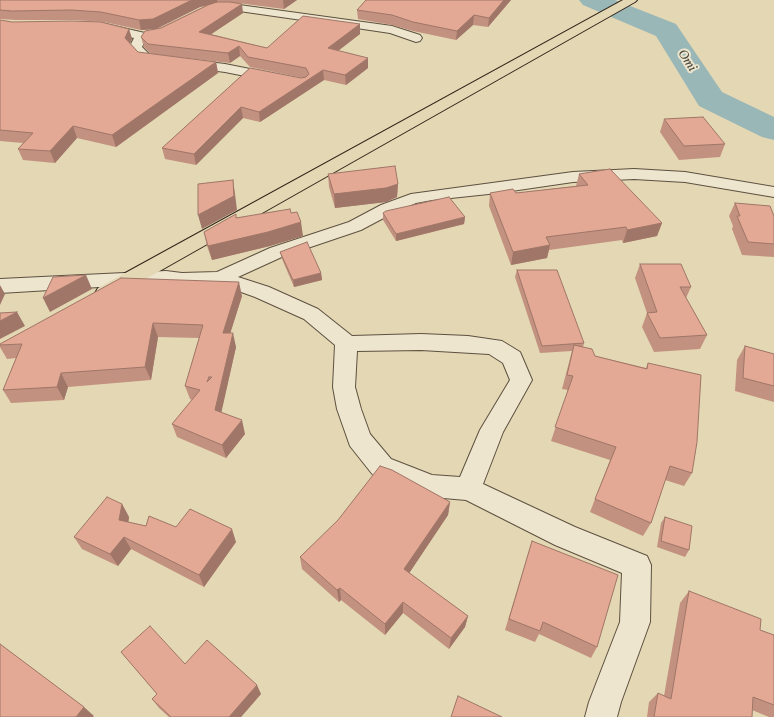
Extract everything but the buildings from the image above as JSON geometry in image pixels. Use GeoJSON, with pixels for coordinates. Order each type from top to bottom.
{"type":"FeatureCollection","features":[{"type":"Feature","properties":{"kind":"highway"},"geometry":{"type":"LineString","coordinates":[[90,301],[631,0]]}},
{"type":"Feature","properties":{"kind":"street"},"geometry":{"type":"LineString","coordinates":[[200,13],[218,7],[232,7],[392,30],[416,38]]}},
{"type":"Feature","properties":{"kind":"street"},"geometry":{"type":"LineString","coordinates":[[89,26],[104,27],[147,35],[135,48],[146,58],[225,68],[287,80]]}},
{"type":"Feature","properties":{"kind":"street"},"geometry":{"type":"LineString","coordinates":[[220,278],[277,252],[355,226],[387,209],[411,199],[432,195],[498,188],[573,177],[634,174],[685,176],[774,192]]}},
{"type":"Feature","properties":{"kind":"street"},"geometry":{"type":"LineString","coordinates":[[0,286],[166,277],[182,279],[220,278],[262,292],[311,314],[341,338],[346,344],[344,387],[349,409],[359,439],[382,466],[432,486],[468,489],[500,503],[565,536],[638,565],[635,622],[605,702],[601,717]]}},
{"type":"Feature","properties":{"kind":"street"},"geometry":{"type":"LineString","coordinates":[[346,344],[422,342],[468,344],[494,348],[512,358],[521,380],[492,430],[468,489]]}},
{"type":"Feature","properties":{"kind":"waterway","name":"Omi"},"geometry":{"type":"LineString","coordinates":[[592,0],[666,30],[710,99],[774,130]]}}]}
